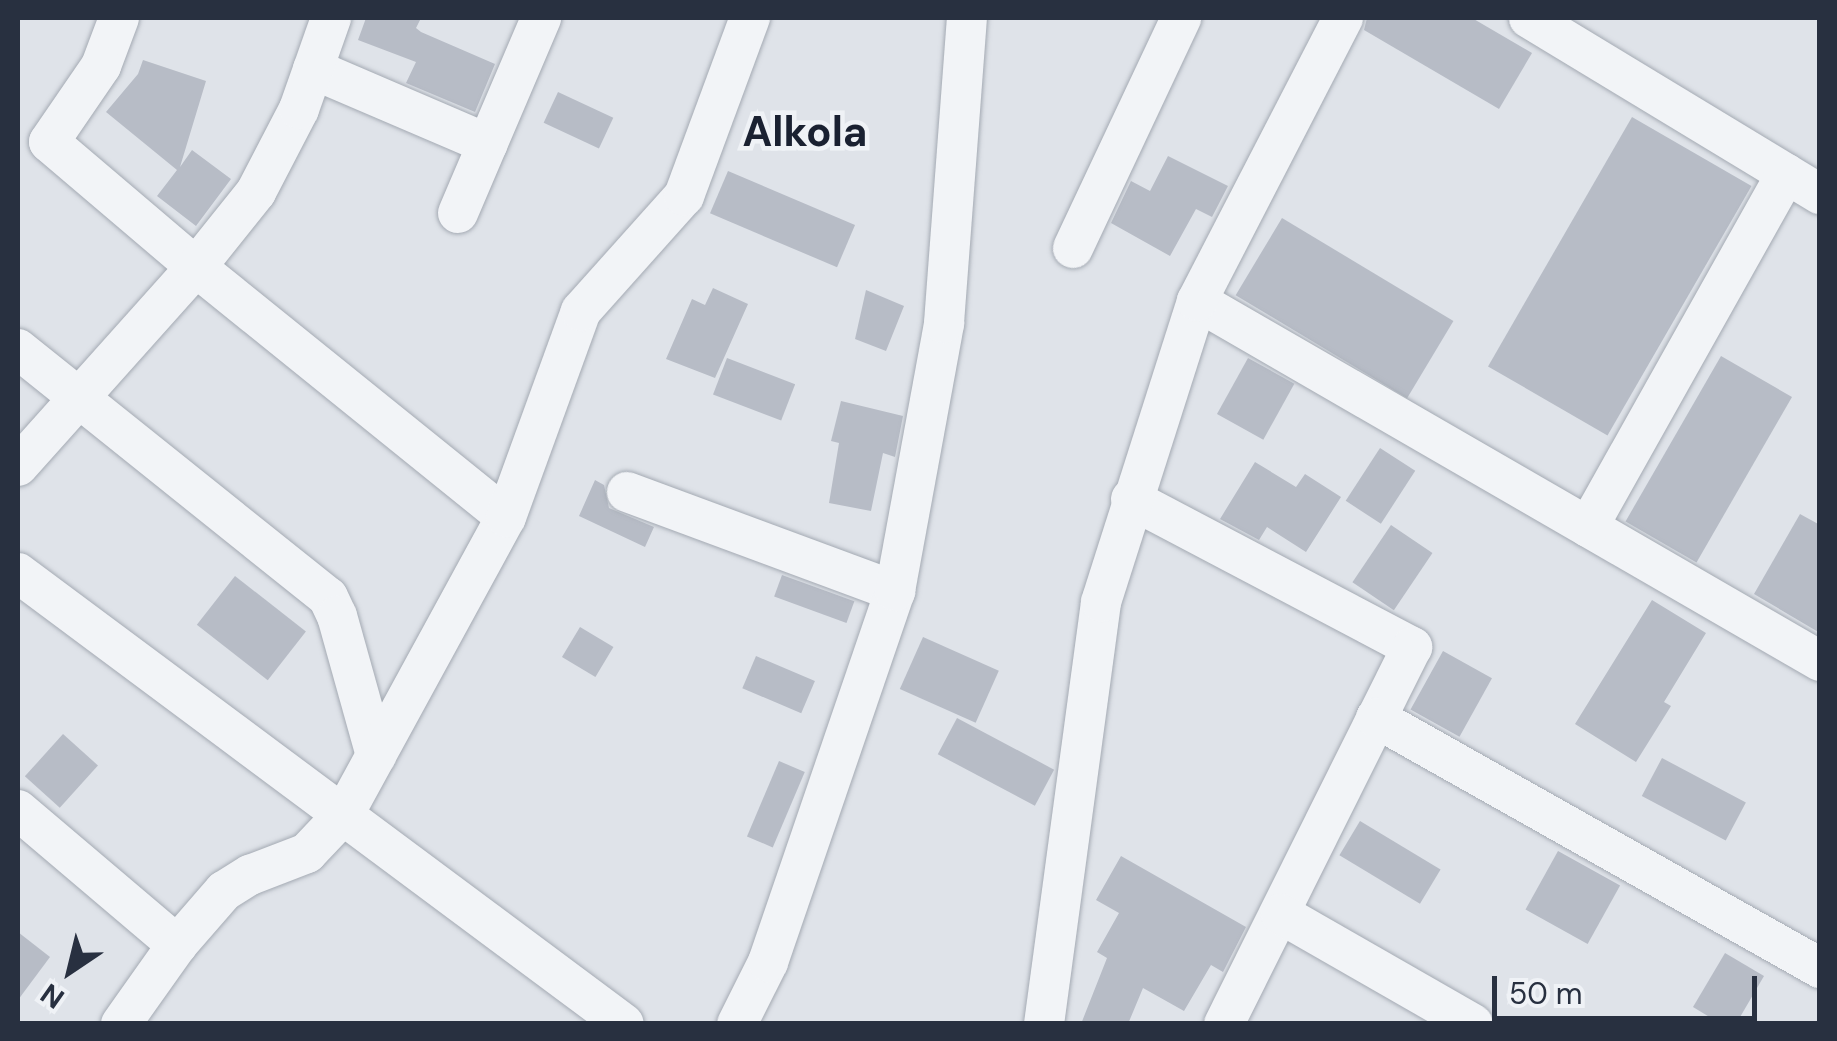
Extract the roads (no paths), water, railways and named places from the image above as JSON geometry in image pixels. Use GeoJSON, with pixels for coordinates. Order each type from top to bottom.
{"type":"FeatureCollection","features":[{"type":"Feature","properties":{"kind":"street"},"geometry":{"type":"LineString","coordinates":[[119,18],[100,66],[50,142],[196,267],[506,517]]}},
{"type":"Feature","properties":{"kind":"street"},"geometry":{"type":"LineString","coordinates":[[18,466],[196,267],[256,192],[299,109],[331,18]]}},
{"type":"Feature","properties":{"kind":"street"},"geometry":{"type":"LineString","coordinates":[[458,213],[541,18]]}},
{"type":"Feature","properties":{"kind":"street"},"geometry":{"type":"LineString","coordinates":[[121,1024],[177,946],[237,881],[306,853],[344,814],[506,517],[574,326],[590,298],[678,209],[750,18]]}},
{"type":"Feature","properties":{"kind":"street"},"geometry":{"type":"LineString","coordinates":[[737,1024],[768,962],[894,591],[944,323],[966,18]]}},
{"type":"Feature","properties":{"kind":"street"},"geometry":{"type":"LineString","coordinates":[[1073,248],[1181,18]]}},
{"type":"Feature","properties":{"kind":"street"},"geometry":{"type":"LineString","coordinates":[[1044,1024],[1100,602],[1197,302],[1343,18]]}},
{"type":"Feature","properties":{"kind":"street"},"geometry":{"type":"LineString","coordinates":[[1529,18],[1803,184],[1588,527]]}},
{"type":"Feature","properties":{"kind":"street"},"geometry":{"type":"LineString","coordinates":[[313,69],[488,144]]}},
{"type":"Feature","properties":{"kind":"street"},"geometry":{"type":"LineString","coordinates":[[1197,302],[1820,661]]}},
{"type":"Feature","properties":{"kind":"street"},"geometry":{"type":"LineString","coordinates":[[18,349],[328,598],[338,616],[376,756]]}},
{"type":"Feature","properties":{"kind":"street"},"geometry":{"type":"LineString","coordinates":[[627,492],[894,591]]}},
{"type":"Feature","properties":{"kind":"street"},"geometry":{"type":"LineString","coordinates":[[1132,499],[1412,647],[1224,1024]]}},
{"type":"Feature","properties":{"kind":"street"},"geometry":{"type":"LineString","coordinates":[[18,573],[624,1024]]}},
{"type":"Feature","properties":{"kind":"street"},"geometry":{"type":"LineString","coordinates":[[1376,718],[1820,968]]}},
{"type":"Feature","properties":{"kind":"street"},"geometry":{"type":"LineString","coordinates":[[18,810],[177,946]]}},
{"type":"Feature","properties":{"kind":"street"},"geometry":{"type":"LineString","coordinates":[[1281,914],[1473,1024]]}},
{"type":"Feature","properties":{"kind":"district","name":"Alkola"},"geometry":{"type":"Point","coordinates":[805,132]}}]}
